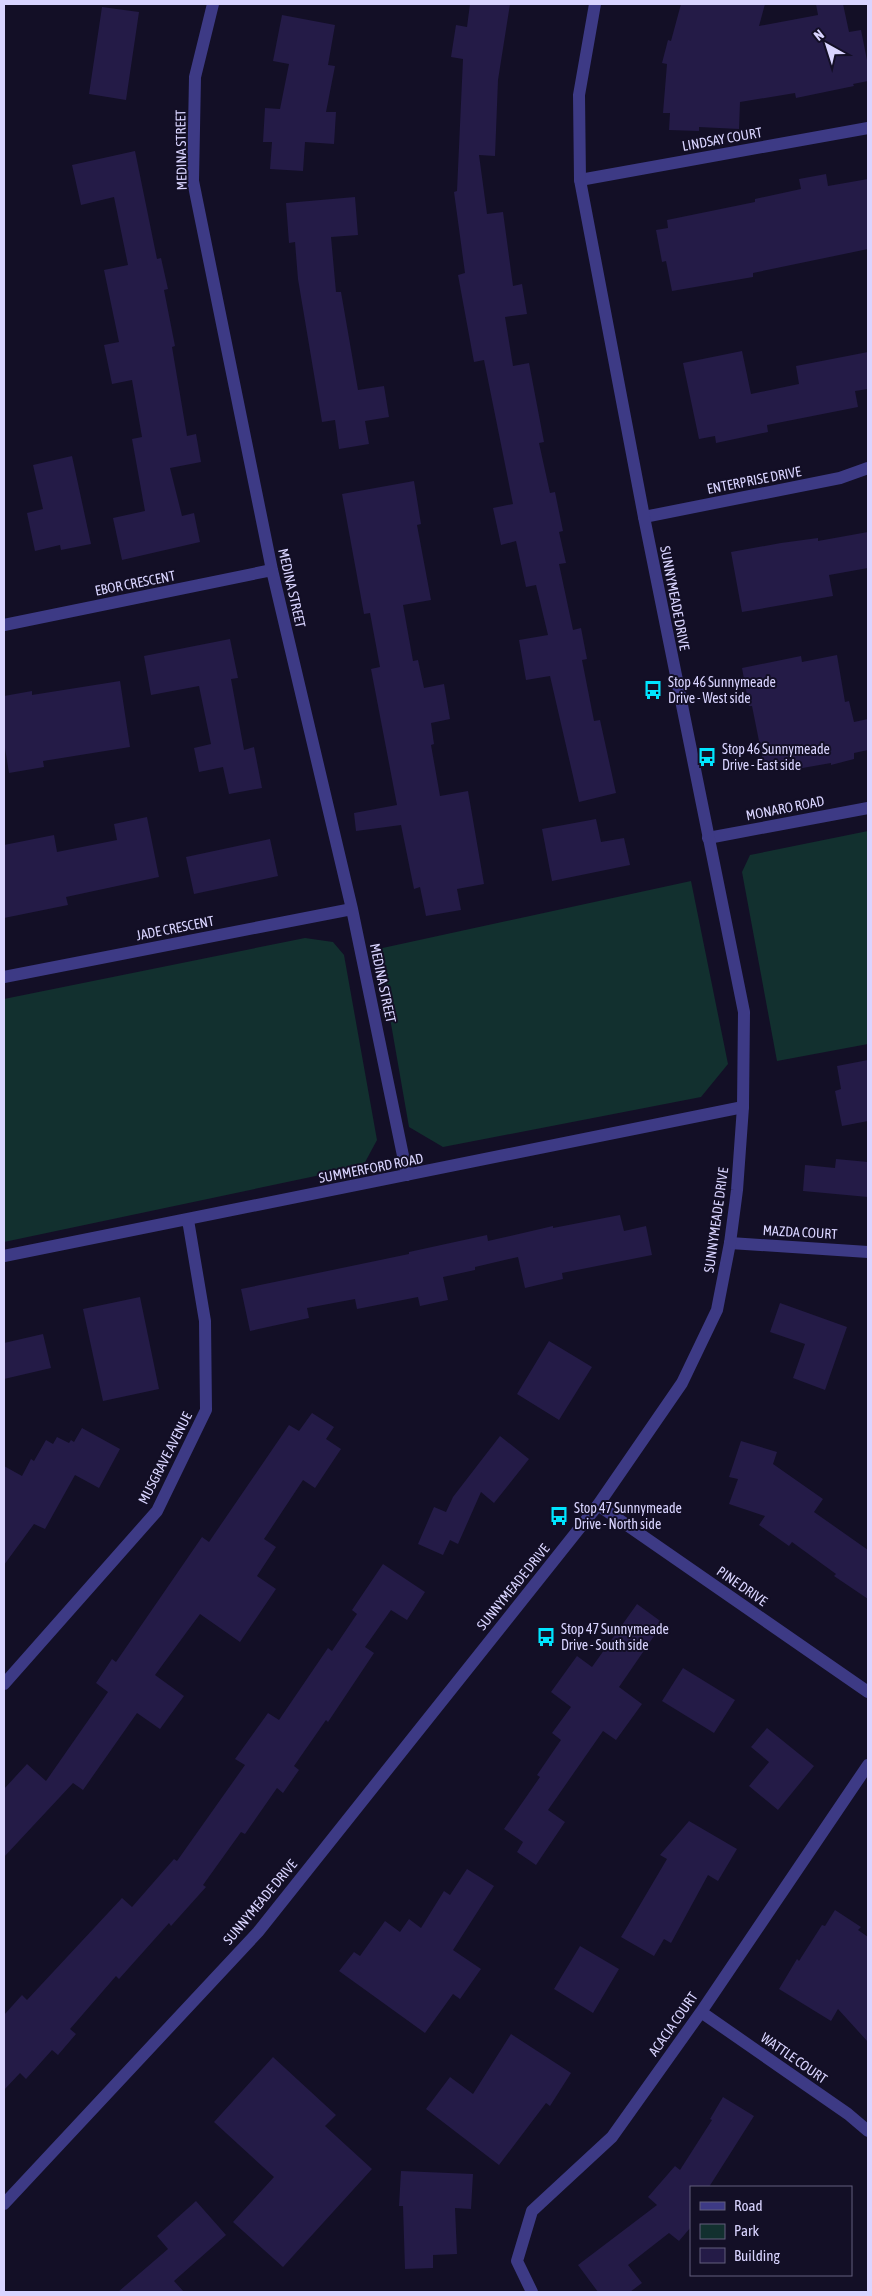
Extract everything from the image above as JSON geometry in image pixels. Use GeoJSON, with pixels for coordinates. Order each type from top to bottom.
{"type":"FeatureCollection","features":[{"type":"Feature","properties":{"kind":"street","name":"MEDINA STREET"},"geometry":{"type":"LineString","coordinates":[[213,4],[196,77],[194,181],[272,570],[352,909],[408,1175]]}},
{"type":"Feature","properties":{"kind":"street","name":"SUNNYMEADE DRIVE"},"geometry":{"type":"LineString","coordinates":[[4,2204],[258,1932],[598,1505],[682,1383],[717,1310],[730,1243],[737,1190],[743,1107],[744,1012],[644,516],[580,180],[579,95],[595,4]]}},
{"type":"Feature","properties":{"kind":"street","name":"LINDSAY COURT"},"geometry":{"type":"LineString","coordinates":[[580,180],[868,128]]}},
{"type":"Feature","properties":{"kind":"street","name":"ENTERPRISE DRIVE"},"geometry":{"type":"LineString","coordinates":[[644,516],[840,478],[868,468]]}},
{"type":"Feature","properties":{"kind":"street","name":"EBOR CRESCENT"},"geometry":{"type":"LineString","coordinates":[[4,624],[272,570]]}},
{"type":"Feature","properties":{"kind":"street","name":"MONARO ROAD"},"geometry":{"type":"LineString","coordinates":[[708,838],[868,808]]}},
{"type":"Feature","properties":{"kind":"street","name":"JADE CRESCENT"},"geometry":{"type":"LineString","coordinates":[[4,977],[352,909]]}},
{"type":"Feature","properties":{"kind":"street","name":"SUMMERFORD ROAD"},"geometry":{"type":"LineString","coordinates":[[4,1256],[743,1107]]}},
{"type":"Feature","properties":{"kind":"street","name":"MUSGRAVE AVENUE"},"geometry":{"type":"LineString","coordinates":[[4,1684],[158,1511],[206,1410],[205,1321],[188,1220]]}},
{"type":"Feature","properties":{"kind":"street","name":"MAZDA COURT"},"geometry":{"type":"LineString","coordinates":[[730,1243],[868,1252]]}},
{"type":"Feature","properties":{"kind":"street","name":"PINE DRIVE"},"geometry":{"type":"LineString","coordinates":[[598,1505],[868,1692]]}},
{"type":"Feature","properties":{"kind":"street","name":"ACACIA COURT"},"geometry":{"type":"LineString","coordinates":[[532,2292],[517,2261],[532,2211],[612,2137],[701,2012],[868,1765]]}},
{"type":"Feature","properties":{"kind":"street","name":"WATTLE COURT"},"geometry":{"type":"LineString","coordinates":[[701,2012],[848,2114],[868,2132]]}},
{"type":"Feature","properties":{"kind":"green space"},"geometry":{"type":"Polygon","coordinates":[[[868,831],[868,1044],[777,1061],[742,872],[750,855],[868,831]]]}},
{"type":"Feature","properties":{"kind":"green space"},"geometry":{"type":"Polygon","coordinates":[[[691,881],[728,1064],[701,1097],[443,1147],[409,1127],[378,949],[691,881]]]}},
{"type":"Feature","properties":{"kind":"green space"},"geometry":{"type":"Polygon","coordinates":[[[305,938],[333,942],[344,955],[377,1140],[363,1166],[4,1242],[4,999],[305,938]]]}},
{"type":"Feature","properties":{"kind":"building"},"geometry":{"type":"Polygon","coordinates":[[[470,4],[510,4],[498,80],[495,156],[479,155],[487,214],[503,212],[513,286],[522,284],[527,314],[505,317],[513,366],[529,363],[544,442],[539,443],[550,493],[555,492],[563,531],[559,532],[566,563],[559,564],[573,630],[581,628],[587,659],[582,660],[594,721],[600,720],[616,793],[579,802],[550,676],[526,680],[519,640],[548,635],[536,585],[526,587],[516,541],[501,545],[493,508],[513,504],[484,360],[474,362],[458,275],[465,273],[454,192],[457,191],[463,59],[451,57],[456,25],[467,27],[470,4]]]}},
{"type":"Feature","properties":{"kind":"building"},"geometry":{"type":"Polygon","coordinates":[[[681,4],[765,4],[759,26],[818,15],[816,4],[843,4],[849,32],[861,30],[868,65],[868,81],[853,84],[854,86],[796,98],[795,93],[740,102],[739,129],[699,127],[699,131],[669,130],[670,113],[663,113],[667,64],[662,63],[668,40],[671,41],[681,4]]]}},
{"type":"Feature","properties":{"kind":"building"},"geometry":{"type":"Polygon","coordinates":[[[102,7],[139,12],[126,100],[89,94],[102,7]]]}},
{"type":"Feature","properties":{"kind":"building"},"geometry":{"type":"Polygon","coordinates":[[[282,15],[335,25],[328,65],[335,66],[326,112],[336,112],[334,144],[305,142],[303,171],[270,169],[272,142],[263,142],[265,108],[280,109],[289,64],[273,61],[282,15]]]}},
{"type":"Feature","properties":{"kind":"building"},"geometry":{"type":"Polygon","coordinates":[[[135,151],[157,259],[161,258],[168,289],[164,290],[175,346],[172,347],[187,436],[196,434],[201,462],[170,468],[182,516],[194,513],[200,542],[122,560],[113,518],[145,511],[132,439],[142,437],[132,380],[112,384],[104,345],[119,342],[104,270],[128,265],[114,197],[81,205],[72,165],[135,151]]]}},
{"type":"Feature","properties":{"kind":"building"},"geometry":{"type":"Polygon","coordinates":[[[826,174],[828,186],[868,179],[868,249],[753,273],[753,277],[672,291],[666,261],[662,262],[656,230],[668,228],[667,220],[755,202],[755,199],[801,189],[799,179],[826,174]]]}},
{"type":"Feature","properties":{"kind":"building"},"geometry":{"type":"Polygon","coordinates":[[[355,197],[358,235],[331,237],[336,292],[341,292],[358,390],[384,386],[389,417],[365,421],[369,444],[339,449],[335,420],[322,422],[298,279],[295,242],[289,243],[286,203],[355,197]]]}},
{"type":"Feature","properties":{"kind":"building"},"geometry":{"type":"Polygon","coordinates":[[[742,351],[751,394],[799,384],[796,366],[868,352],[868,389],[855,391],[858,407],[767,425],[768,432],[716,443],[715,436],[699,439],[683,363],[742,351]]]}},
{"type":"Feature","properties":{"kind":"building"},"geometry":{"type":"Polygon","coordinates":[[[72,456],[91,544],[61,550],[60,545],[35,551],[27,513],[43,509],[33,465],[72,456]]]}},
{"type":"Feature","properties":{"kind":"building"},"geometry":{"type":"Polygon","coordinates":[[[414,481],[421,524],[417,525],[431,600],[403,605],[413,661],[418,660],[424,688],[444,684],[450,719],[431,723],[434,744],[431,745],[440,796],[468,791],[484,884],[457,889],[461,910],[426,916],[420,887],[414,889],[401,825],[356,831],[354,813],[397,805],[371,669],[380,667],[370,613],[364,614],[342,494],[414,481]]]}},
{"type":"Feature","properties":{"kind":"building"},"geometry":{"type":"Polygon","coordinates":[[[868,532],[868,568],[829,575],[833,596],[742,612],[731,552],[818,538],[818,541],[868,532]]]}},
{"type":"Feature","properties":{"kind":"building"},"geometry":{"type":"Polygon","coordinates":[[[230,639],[238,678],[231,679],[244,750],[254,747],[262,788],[229,794],[223,767],[199,772],[194,748],[211,744],[199,686],[151,695],[144,656],[230,639]]]}},
{"type":"Feature","properties":{"kind":"building"},"geometry":{"type":"Polygon","coordinates":[[[837,655],[845,702],[849,701],[854,722],[868,719],[868,750],[854,753],[854,759],[831,765],[831,763],[791,770],[790,766],[765,771],[742,668],[801,656],[802,662],[837,655]]]}},
{"type":"Feature","properties":{"kind":"building"},"geometry":{"type":"Polygon","coordinates":[[[120,681],[130,747],[43,761],[44,767],[9,773],[4,742],[4,696],[32,691],[32,695],[120,681]]]}},
{"type":"Feature","properties":{"kind":"building"},"geometry":{"type":"Polygon","coordinates":[[[147,817],[159,877],[66,897],[68,905],[4,918],[4,845],[54,835],[57,852],[117,840],[114,824],[147,817]]]}},
{"type":"Feature","properties":{"kind":"building"},"geometry":{"type":"Polygon","coordinates":[[[596,819],[601,842],[624,838],[630,865],[552,881],[542,829],[596,819]]]}},
{"type":"Feature","properties":{"kind":"building"},"geometry":{"type":"Polygon","coordinates":[[[270,839],[278,876],[194,894],[186,857],[270,839]]]}},
{"type":"Feature","properties":{"kind":"building"},"geometry":{"type":"Polygon","coordinates":[[[868,1060],[868,1121],[842,1126],[835,1091],[841,1089],[837,1066],[868,1060]]]}},
{"type":"Feature","properties":{"kind":"building"},"geometry":{"type":"Polygon","coordinates":[[[836,1159],[868,1162],[868,1197],[803,1191],[805,1165],[835,1168],[836,1159]]]}},
{"type":"Feature","properties":{"kind":"building"},"geometry":{"type":"Polygon","coordinates":[[[620,1215],[624,1231],[646,1226],[652,1255],[562,1273],[563,1279],[525,1288],[518,1257],[443,1277],[448,1300],[420,1306],[418,1297],[357,1309],[355,1299],[307,1308],[309,1318],[250,1331],[241,1289],[409,1254],[409,1252],[487,1235],[488,1241],[553,1226],[553,1228],[620,1215]]]}},
{"type":"Feature","properties":{"kind":"building"},"geometry":{"type":"Polygon","coordinates":[[[140,1297],[159,1389],[103,1401],[83,1309],[140,1297]]]}},
{"type":"Feature","properties":{"kind":"building"},"geometry":{"type":"Polygon","coordinates":[[[780,1303],[847,1327],[825,1390],[793,1378],[805,1344],[770,1332],[780,1303]]]}},
{"type":"Feature","properties":{"kind":"building"},"geometry":{"type":"Polygon","coordinates":[[[43,1334],[51,1368],[4,1379],[4,1343],[43,1334]]]}},
{"type":"Feature","properties":{"kind":"building"},"geometry":{"type":"Polygon","coordinates":[[[549,1341],[592,1367],[559,1420],[517,1394],[549,1341]]]}},
{"type":"Feature","properties":{"kind":"building"},"geometry":{"type":"Polygon","coordinates":[[[312,1413],[334,1427],[326,1439],[341,1449],[315,1488],[303,1480],[264,1539],[276,1547],[257,1576],[276,1589],[240,1642],[200,1614],[155,1675],[184,1696],[160,1729],[137,1713],[83,1790],[73,1783],[4,1857],[4,1789],[27,1764],[46,1781],[108,1692],[96,1683],[112,1659],[116,1662],[202,1537],[209,1542],[289,1425],[299,1431],[312,1413]]]}},
{"type":"Feature","properties":{"kind":"building"},"geometry":{"type":"Polygon","coordinates":[[[82,1428],[120,1449],[99,1488],[75,1475],[45,1529],[34,1524],[4,1565],[4,1466],[22,1476],[31,1459],[34,1461],[46,1440],[53,1444],[57,1437],[69,1443],[71,1440],[74,1442],[82,1428]]]}},
{"type":"Feature","properties":{"kind":"building"},"geometry":{"type":"Polygon","coordinates":[[[500,1436],[529,1459],[494,1503],[481,1492],[458,1544],[450,1540],[443,1555],[418,1544],[434,1507],[446,1512],[453,1497],[500,1436]]]}},
{"type":"Feature","properties":{"kind":"building"},"geometry":{"type":"Polygon","coordinates":[[[741,1441],[777,1452],[773,1464],[823,1499],[814,1512],[868,1550],[868,1599],[834,1576],[836,1574],[792,1542],[789,1546],[759,1525],[765,1516],[729,1504],[738,1479],[729,1477],[741,1441]]]}},
{"type":"Feature","properties":{"kind":"building"},"geometry":{"type":"Polygon","coordinates":[[[383,1564],[425,1592],[407,1620],[391,1610],[365,1647],[374,1653],[328,1722],[326,1720],[294,1766],[299,1770],[283,1793],[277,1788],[245,1834],[241,1832],[203,1885],[206,1887],[171,1926],[169,1923],[119,1979],[116,1976],[70,2029],[76,2034],[58,2055],[52,2050],[26,2079],[20,2073],[4,2090],[4,2015],[22,1995],[27,2000],[122,1898],[132,1907],[174,1859],[177,1861],[245,1765],[235,1759],[268,1713],[279,1720],[328,1648],[332,1651],[357,1614],[352,1610],[383,1564]]]}},
{"type":"Feature","properties":{"kind":"building"},"geometry":{"type":"Polygon","coordinates":[[[637,1604],[663,1623],[619,1687],[642,1704],[616,1740],[603,1731],[548,1810],[565,1822],[536,1865],[517,1852],[523,1842],[504,1829],[540,1777],[537,1775],[561,1740],[552,1733],[571,1707],[551,1692],[577,1656],[592,1667],[637,1604]]]}},
{"type":"Feature","properties":{"kind":"building"},"geometry":{"type":"Polygon","coordinates":[[[683,1668],[735,1700],[714,1733],[662,1701],[683,1668]]]}},
{"type":"Feature","properties":{"kind":"building"},"geometry":{"type":"Polygon","coordinates":[[[767,1728],[814,1766],[778,1810],[749,1786],[769,1762],[751,1747],[767,1728]]]}},
{"type":"Feature","properties":{"kind":"building"},"geometry":{"type":"Polygon","coordinates":[[[689,1821],[737,1849],[718,1881],[708,1875],[671,1943],[664,1939],[654,1956],[621,1937],[667,1859],[660,1855],[689,1821]]]}},
{"type":"Feature","properties":{"kind":"building"},"geometry":{"type":"Polygon","coordinates":[[[467,1869],[494,1886],[453,1950],[481,1969],[460,1999],[453,1994],[425,2033],[339,1971],[354,1952],[360,1956],[385,1921],[400,1932],[409,1919],[421,1928],[444,1891],[450,1895],[467,1869]]]}},
{"type":"Feature","properties":{"kind":"building"},"geometry":{"type":"Polygon","coordinates":[[[835,1910],[861,1927],[858,1930],[868,1937],[868,2042],[838,2009],[831,2021],[779,1989],[797,1959],[799,1961],[822,1925],[825,1926],[835,1910]]]}},
{"type":"Feature","properties":{"kind":"building"},"geometry":{"type":"Polygon","coordinates":[[[580,1946],[619,1969],[593,2013],[554,1989],[580,1946]]]}},
{"type":"Feature","properties":{"kind":"building"},"geometry":{"type":"Polygon","coordinates":[[[511,2034],[571,2073],[550,2106],[546,2103],[499,2165],[426,2109],[450,2077],[473,2094],[511,2034]]]}},
{"type":"Feature","properties":{"kind":"building"},"geometry":{"type":"Polygon","coordinates":[[[273,2057],[336,2115],[325,2126],[372,2169],[283,2267],[233,2222],[274,2177],[214,2122],[273,2057]]]}},
{"type":"Feature","properties":{"kind":"building"},"geometry":{"type":"Polygon","coordinates":[[[723,2097],[754,2116],[710,2186],[690,2186],[690,2228],[679,2241],[669,2233],[628,2265],[642,2283],[630,2292],[598,2292],[578,2265],[657,2205],[648,2197],[675,2166],[680,2170],[712,2120],[710,2119],[723,2097]]]}},
{"type":"Feature","properties":{"kind":"building"},"geometry":{"type":"Polygon","coordinates":[[[401,2171],[473,2174],[471,2209],[455,2208],[457,2254],[433,2255],[433,2268],[405,2269],[403,2206],[399,2206],[401,2171]]]}},
{"type":"Feature","properties":{"kind":"building"},"geometry":{"type":"Polygon","coordinates":[[[196,2201],[226,2235],[174,2281],[184,2292],[118,2292],[168,2249],[157,2236],[196,2201]]]}},
{"type":"Feature","properties":{"kind":"place","name":"Stop 46 Sunnymeade Drive - West side"},"geometry":{"type":"Point","coordinates":[653,690]}},
{"type":"Feature","properties":{"kind":"place","name":"Stop 46 Sunnymeade Drive - East side"},"geometry":{"type":"Point","coordinates":[707,757]}},
{"type":"Feature","properties":{"kind":"place","name":"Stop 47 Sunnymeade Drive - North side"},"geometry":{"type":"Point","coordinates":[559,1516]}},
{"type":"Feature","properties":{"kind":"place","name":"Stop 47 Sunnymeade Drive - South side"},"geometry":{"type":"Point","coordinates":[546,1637]}}]}
